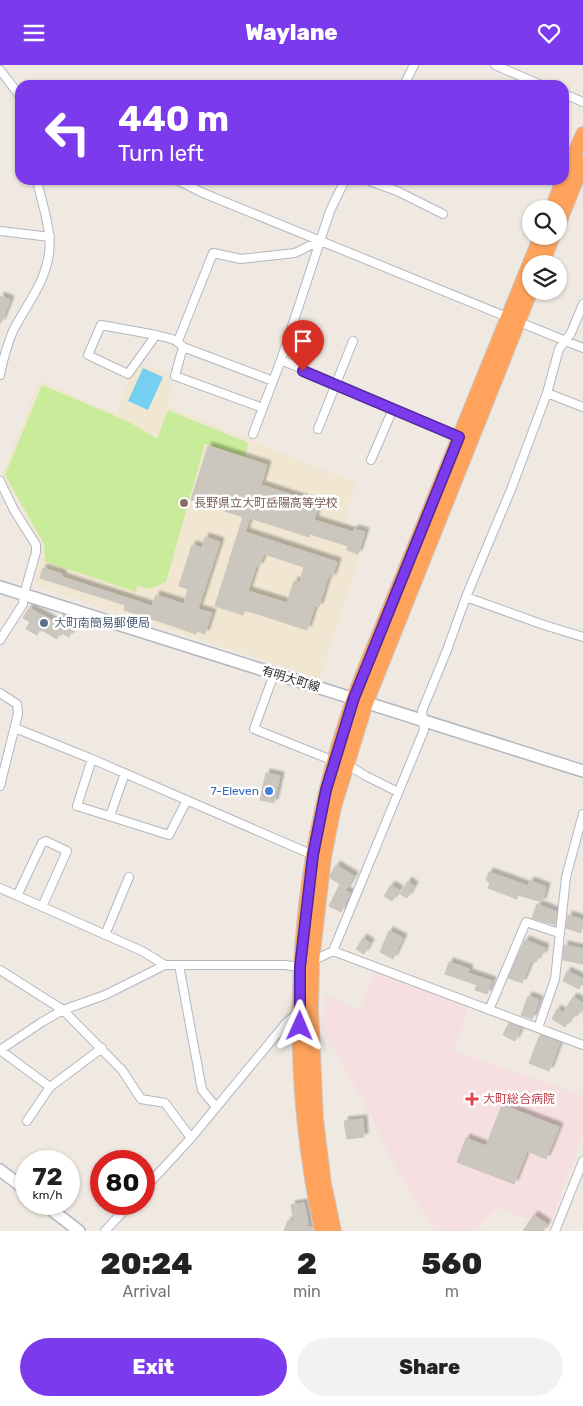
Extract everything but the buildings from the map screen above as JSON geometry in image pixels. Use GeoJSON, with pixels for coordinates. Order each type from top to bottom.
{"type":"FeatureCollection","features":[{"type":"Feature","properties":{"kind":"highway"},"geometry":{"type":"LineString","coordinates":[[569,166],[583,134]]}},
{"type":"Feature","properties":{"kind":"highway"},"geometry":{"type":"LineString","coordinates":[[567,203],[583,163]]}},
{"type":"Feature","properties":{"kind":"highway"},"geometry":{"type":"LineString","coordinates":[[555,200],[561,185]]}},
{"type":"Feature","properties":{"kind":"highway"},"geometry":{"type":"LineString","coordinates":[[360,701],[513,320],[537,245]]}},
{"type":"Feature","properties":{"kind":"highway"},"geometry":{"type":"LineString","coordinates":[[334,1231],[324,1184],[306,1011],[306,964],[313,855],[326,790],[340,763],[360,701],[459,437],[513,320],[525,300]]}},
{"type":"Feature","properties":{"kind":"highway"},"geometry":{"type":"LineString","coordinates":[[306,964],[340,763]]}},
{"type":"Feature","properties":{"kind":"highway"},"geometry":{"type":"LineString","coordinates":[[306,1011],[300,1058],[306,1140],[322,1231]]}},
{"type":"Feature","properties":{"kind":"main road","name":"有明大町線"},"geometry":{"type":"LineString","coordinates":[[0,587],[583,771]]}},
{"type":"Feature","properties":{"kind":"main road"},"geometry":{"type":"LineString","coordinates":[[0,1170],[15,1182]]}},
{"type":"Feature","properties":{"kind":"main road"},"geometry":{"type":"LineString","coordinates":[[58,1215],[79,1231]]}},
{"type":"Feature","properties":{"kind":"street"},"geometry":{"type":"LineString","coordinates":[[406,80],[414,65]]}},
{"type":"Feature","properties":{"kind":"street"},"geometry":{"type":"LineString","coordinates":[[495,65],[530,80]]}},
{"type":"Feature","properties":{"kind":"street"},"geometry":{"type":"LineString","coordinates":[[0,70],[15,90]]}},
{"type":"Feature","properties":{"kind":"street"},"geometry":{"type":"LineString","coordinates":[[569,96],[583,101]]}},
{"type":"Feature","properties":{"kind":"street"},"geometry":{"type":"LineString","coordinates":[[0,375],[4,355],[13,332],[36,293],[48,259],[50,237],[38,185]]}},
{"type":"Feature","properties":{"kind":"street"},"geometry":{"type":"LineString","coordinates":[[187,185],[583,348]]}},
{"type":"Feature","properties":{"kind":"street"},"geometry":{"type":"LineString","coordinates":[[253,434],[281,361],[330,211],[343,185]]}},
{"type":"Feature","properties":{"kind":"street"},"geometry":{"type":"LineString","coordinates":[[382,185],[443,215]]}},
{"type":"Feature","properties":{"kind":"street"},"geometry":{"type":"LineString","coordinates":[[0,231],[50,237]]}},
{"type":"Feature","properties":{"kind":"street"},"geometry":{"type":"LineString","coordinates":[[262,408],[175,376],[181,344],[213,253],[241,259],[295,253],[321,240]]}},
{"type":"Feature","properties":{"kind":"street"},"geometry":{"type":"LineString","coordinates":[[50,1087],[0,1050],[42,1022],[63,1011],[105,995],[165,965],[306,964],[332,951],[424,730],[422,711],[466,597],[512,487],[546,393],[559,349],[571,333],[583,304]]}},
{"type":"Feature","properties":{"kind":"street"},"geometry":{"type":"LineString","coordinates":[[156,335],[128,374],[88,355],[101,325],[156,335],[273,381]]}},
{"type":"Feature","properties":{"kind":"street"},"geometry":{"type":"LineString","coordinates":[[318,429],[353,341]]}},
{"type":"Feature","properties":{"kind":"street"},"geometry":{"type":"LineString","coordinates":[[281,361],[459,437]]}},
{"type":"Feature","properties":{"kind":"street"},"geometry":{"type":"LineString","coordinates":[[546,393],[583,407]]}},
{"type":"Feature","properties":{"kind":"street"},"geometry":{"type":"LineString","coordinates":[[372,460],[393,409]]}},
{"type":"Feature","properties":{"kind":"street"},"geometry":{"type":"LineString","coordinates":[[0,481],[14,510],[36,545],[36,552],[23,604],[0,640]]}},
{"type":"Feature","properties":{"kind":"street"},"geometry":{"type":"LineString","coordinates":[[466,597],[583,637]]}},
{"type":"Feature","properties":{"kind":"street"},"geometry":{"type":"LineString","coordinates":[[274,674],[254,729],[340,763],[398,792]]}},
{"type":"Feature","properties":{"kind":"street"},"geometry":{"type":"LineString","coordinates":[[0,693],[17,704],[18,714],[0,786]]}},
{"type":"Feature","properties":{"kind":"street"},"geometry":{"type":"LineString","coordinates":[[15,728],[125,773],[313,855]]}},
{"type":"Feature","properties":{"kind":"street"},"geometry":{"type":"LineString","coordinates":[[92,759],[77,806],[170,835],[187,800]]}},
{"type":"Feature","properties":{"kind":"street"},"geometry":{"type":"LineString","coordinates":[[110,816],[125,773]]}},
{"type":"Feature","properties":{"kind":"street"},"geometry":{"type":"LineString","coordinates":[[538,1028],[555,979],[566,877],[583,813]]}},
{"type":"Feature","properties":{"kind":"street"},"geometry":{"type":"LineString","coordinates":[[17,896],[42,843],[46,841],[67,851],[42,907]]}},
{"type":"Feature","properties":{"kind":"street"},"geometry":{"type":"LineString","coordinates":[[105,935],[129,877]]}},
{"type":"Feature","properties":{"kind":"street"},"geometry":{"type":"LineString","coordinates":[[0,888],[142,951],[165,965]]}},
{"type":"Feature","properties":{"kind":"street"},"geometry":{"type":"LineString","coordinates":[[489,1010],[526,922],[559,933]]}},
{"type":"Feature","properties":{"kind":"street"},"geometry":{"type":"LineString","coordinates":[[332,951],[583,1045]]}},
{"type":"Feature","properties":{"kind":"street"},"geometry":{"type":"LineString","coordinates":[[179,965],[202,1090],[216,1107]]}},
{"type":"Feature","properties":{"kind":"street"},"geometry":{"type":"LineString","coordinates":[[0,971],[63,1011],[122,1070],[141,1099],[165,1103],[190,1138]]}},
{"type":"Feature","properties":{"kind":"street"},"geometry":{"type":"LineString","coordinates":[[155,1177],[286,1023],[306,1011]]}},
{"type":"Feature","properties":{"kind":"street"},"geometry":{"type":"LineString","coordinates":[[27,1121],[50,1087],[102,1048]]}},
{"type":"Feature","properties":{"kind":"street"},"geometry":{"type":"LineString","coordinates":[[555,1231],[583,1161]]}},
{"type":"Feature","properties":{"kind":"street"},"geometry":{"type":"LineString","coordinates":[[105,1231],[120,1215]]}},
{"type":"Feature","properties":{"kind":"shaded area","name":"長野県立大町岳陽高等学校"},"geometry":{"type":"Polygon","coordinates":[[[142,363],[170,376],[169,407],[356,483],[345,523],[368,532],[320,679],[38,586],[34,581],[41,553],[40,541],[2,475],[39,380],[116,414],[132,373],[142,363]]]}},
{"type":"Feature","properties":{"kind":"shaded area","name":"大町総合病院"},"geometry":{"type":"Polygon","coordinates":[[[375,971],[469,1007],[454,1051],[583,1096],[583,1134],[551,1222],[532,1216],[530,1220],[498,1208],[475,1231],[435,1231],[399,1174],[363,1101],[321,1027],[326,993],[357,1010],[360,1009],[375,971]]]}},
{"type":"Feature","properties":{"kind":"green space"},"geometry":{"type":"Polygon","coordinates":[[[42,385],[129,422],[157,439],[168,410],[248,443],[245,457],[205,444],[166,582],[149,589],[137,585],[136,592],[44,561],[44,544],[5,475],[42,385]]]}},
{"type":"Feature","properties":{"kind":"water"},"geometry":{"type":"Polygon","coordinates":[[[143,368],[163,377],[148,410],[128,401],[143,368]]]}},
{"type":"Feature","properties":{"kind":"place","name":"長野県立大町岳陽高等学校"},"geometry":{"type":"Point","coordinates":[184,503]}},
{"type":"Feature","properties":{"kind":"place","name":"大町南簡易郵便局"},"geometry":{"type":"Point","coordinates":[44,623]}},
{"type":"Feature","properties":{"kind":"place","name":"7-Eleven"},"geometry":{"type":"Point","coordinates":[269,791]}},
{"type":"Feature","properties":{"kind":"place","name":"大町総合病院"},"geometry":{"type":"Point","coordinates":[472,1099]}},
{"type":"Feature","properties":{"kind":"route"},"geometry":{"type":"LineString","coordinates":[[300,1026],[300,967],[313,855],[326,790],[362,675],[459,437],[303,371]]}}]}
